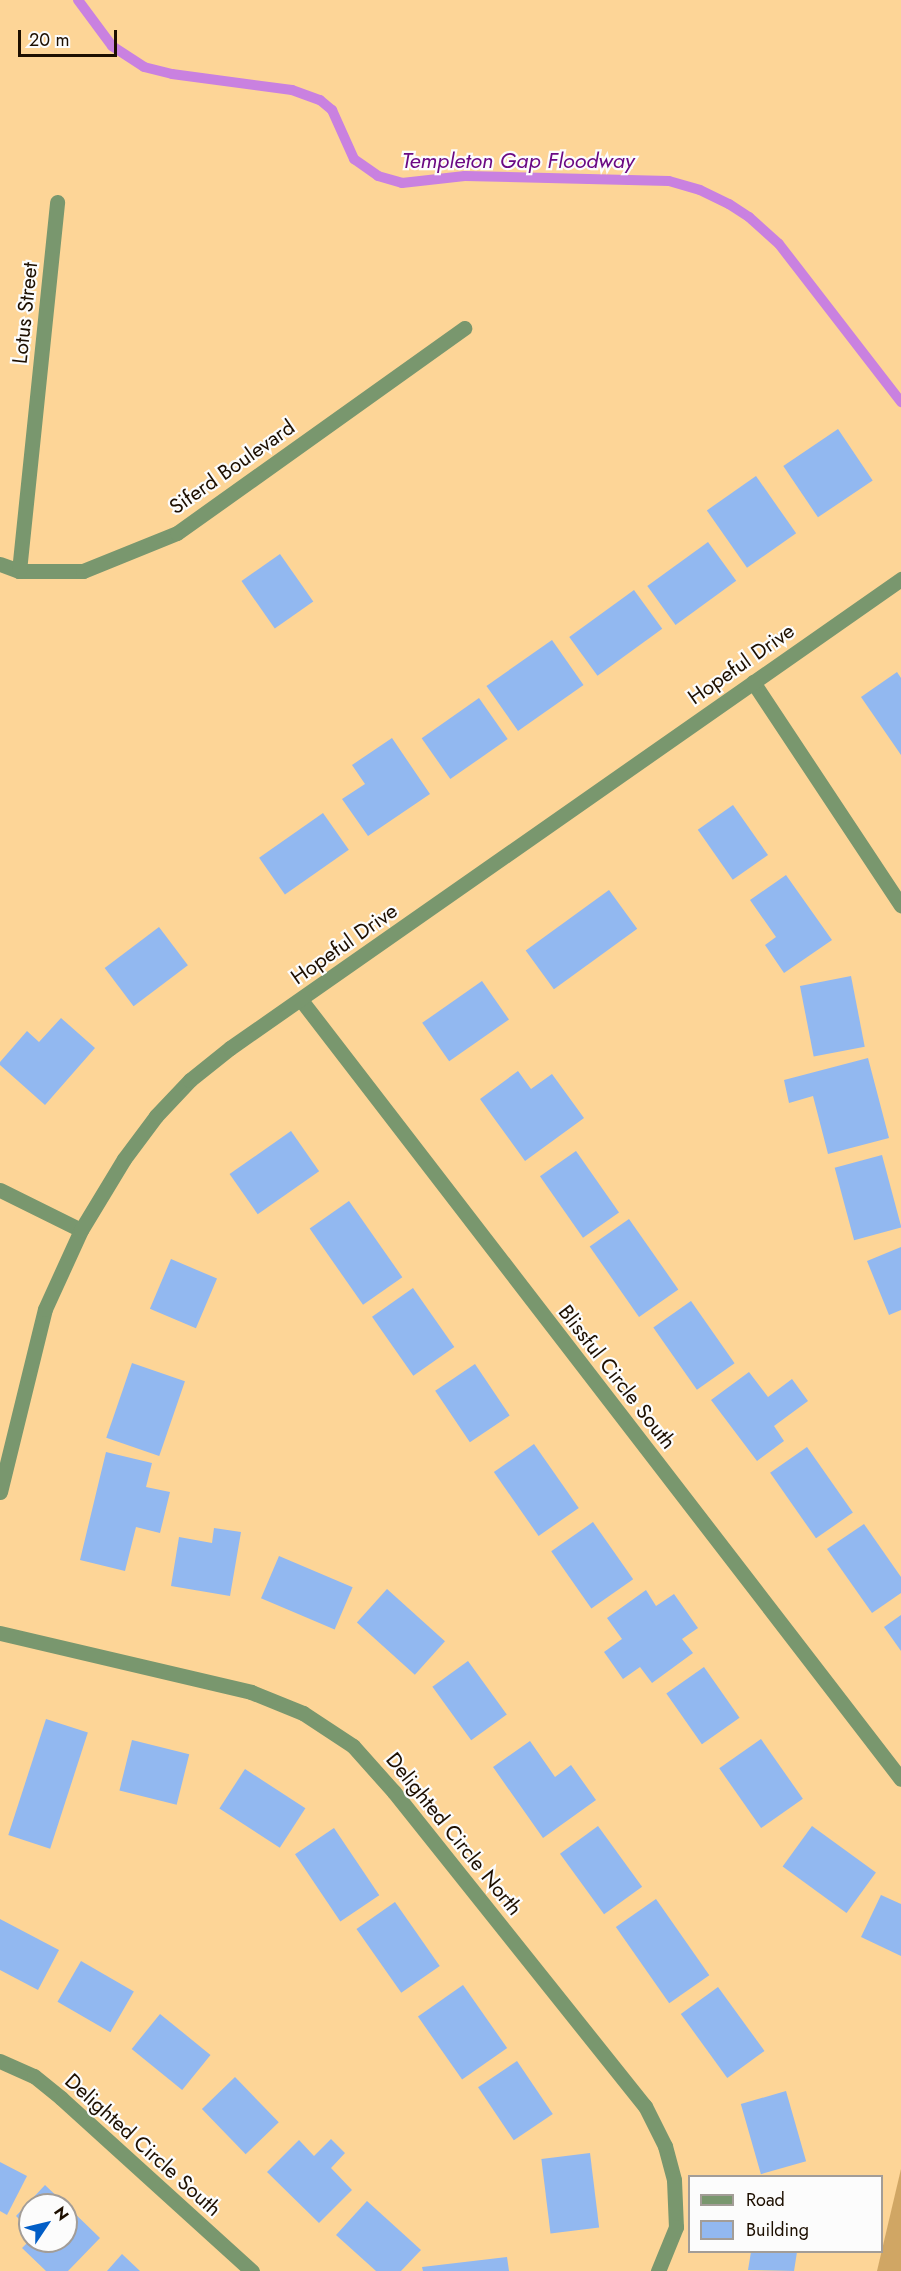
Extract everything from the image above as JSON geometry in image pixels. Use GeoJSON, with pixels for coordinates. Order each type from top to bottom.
{"type":"FeatureCollection","features":[{"type":"Feature","properties":{"kind":"street","name":"Lotus Street"},"geometry":{"type":"LineString","coordinates":[[19,571],[57,202]]}},
{"type":"Feature","properties":{"kind":"street","name":"Siferd Boulevard"},"geometry":{"type":"LineString","coordinates":[[0,564],[19,571],[82,571],[177,532],[464,328]]}},
{"type":"Feature","properties":{"kind":"street","name":"Hopeful Drive"},"geometry":{"type":"LineString","coordinates":[[0,1492],[45,1309],[81,1230],[124,1159],[163,1109],[190,1080],[230,1048],[901,579]]}},
{"type":"Feature","properties":{"kind":"street"},"geometry":{"type":"LineString","coordinates":[[753,682],[901,906]]}},
{"type":"Feature","properties":{"kind":"street","name":"Blissful Circle South"},"geometry":{"type":"LineString","coordinates":[[301,1000],[901,1779]]}},
{"type":"Feature","properties":{"kind":"street"},"geometry":{"type":"LineString","coordinates":[[0,1190],[81,1230]]}},
{"type":"Feature","properties":{"kind":"street","name":"Delighted Circle North"},"geometry":{"type":"LineString","coordinates":[[0,1633],[251,1692],[303,1713],[353,1746],[394,1792],[645,2106],[665,2146],[674,2180],[676,2226],[658,2271]]}},
{"type":"Feature","properties":{"kind":"street","name":"Delighted Circle South"},"geometry":{"type":"LineString","coordinates":[[0,2061],[34,2076],[43,2083],[252,2271]]}},
{"type":"Feature","properties":{"kind":"shaded area"},"geometry":{"type":"Polygon","coordinates":[[[901,2169],[901,2271],[877,2271],[901,2169]]]}},
{"type":"Feature","properties":{"kind":"building"},"geometry":{"type":"Polygon","coordinates":[[[838,429],[873,480],[818,517],[783,466],[838,429]]]}},
{"type":"Feature","properties":{"kind":"building"},"geometry":{"type":"Polygon","coordinates":[[[756,476],[796,533],[747,568],[707,510],[756,476]]]}},
{"type":"Feature","properties":{"kind":"building"},"geometry":{"type":"Polygon","coordinates":[[[708,542],[736,581],[676,625],[647,586],[708,542]]]}},
{"type":"Feature","properties":{"kind":"building"},"geometry":{"type":"Polygon","coordinates":[[[280,554],[313,602],[275,628],[241,581],[280,554]]]}},
{"type":"Feature","properties":{"kind":"building"},"geometry":{"type":"Polygon","coordinates":[[[634,590],[662,629],[597,676],[569,637],[634,590]]]}},
{"type":"Feature","properties":{"kind":"building"},"geometry":{"type":"Polygon","coordinates":[[[552,640],[584,685],[518,731],[486,686],[552,640]]]}},
{"type":"Feature","properties":{"kind":"building"},"geometry":{"type":"Polygon","coordinates":[[[897,672],[901,678],[901,755],[861,697],[897,672]]]}},
{"type":"Feature","properties":{"kind":"building"},"geometry":{"type":"Polygon","coordinates":[[[479,698],[508,739],[450,779],[422,738],[479,698]]]}},
{"type":"Feature","properties":{"kind":"building"},"geometry":{"type":"Polygon","coordinates":[[[392,738],[430,794],[368,836],[342,799],[365,784],[352,765],[392,738]]]}},
{"type":"Feature","properties":{"kind":"building"},"geometry":{"type":"Polygon","coordinates":[[[733,805],[768,855],[733,880],[698,830],[733,805]]]}},
{"type":"Feature","properties":{"kind":"building"},"geometry":{"type":"Polygon","coordinates":[[[323,813],[349,850],[285,895],[259,858],[323,813]]]}},
{"type":"Feature","properties":{"kind":"building"},"geometry":{"type":"Polygon","coordinates":[[[786,875],[832,940],[784,973],[765,945],[776,937],[750,900],[786,875]]]}},
{"type":"Feature","properties":{"kind":"building"},"geometry":{"type":"Polygon","coordinates":[[[609,890],[637,929],[554,989],[526,951],[609,890]]]}},
{"type":"Feature","properties":{"kind":"building"},"geometry":{"type":"Polygon","coordinates":[[[159,927],[188,965],[134,1006],[105,968],[159,927]]]}},
{"type":"Feature","properties":{"kind":"building"},"geometry":{"type":"Polygon","coordinates":[[[851,976],[865,1047],[814,1057],[800,986],[851,976]]]}},
{"type":"Feature","properties":{"kind":"building"},"geometry":{"type":"Polygon","coordinates":[[[482,981],[509,1020],[449,1061],[422,1023],[482,981]]]}},
{"type":"Feature","properties":{"kind":"building"},"geometry":{"type":"Polygon","coordinates":[[[61,1018],[95,1048],[45,1105],[0,1065],[0,1062],[27,1031],[39,1042],[61,1018]]]}},
{"type":"Feature","properties":{"kind":"building"},"geometry":{"type":"Polygon","coordinates":[[[868,1058],[889,1138],[828,1154],[813,1096],[789,1103],[784,1080],[868,1058]]]}},
{"type":"Feature","properties":{"kind":"building"},"geometry":{"type":"Polygon","coordinates":[[[518,1071],[531,1089],[552,1074],[584,1118],[525,1161],[480,1099],[518,1071]]]}},
{"type":"Feature","properties":{"kind":"building"},"geometry":{"type":"Polygon","coordinates":[[[291,1131],[319,1171],[258,1214],[230,1174],[291,1131]]]}},
{"type":"Feature","properties":{"kind":"building"},"geometry":{"type":"Polygon","coordinates":[[[576,1151],[619,1212],[583,1238],[540,1176],[576,1151]]]}},
{"type":"Feature","properties":{"kind":"building"},"geometry":{"type":"Polygon","coordinates":[[[882,1155],[901,1228],[854,1240],[835,1168],[882,1155]]]}},
{"type":"Feature","properties":{"kind":"building"},"geometry":{"type":"Polygon","coordinates":[[[349,1201],[402,1277],[363,1305],[310,1229],[349,1201]]]}},
{"type":"Feature","properties":{"kind":"building"},"geometry":{"type":"Polygon","coordinates":[[[629,1219],[678,1289],[639,1317],[590,1247],[629,1219]]]}},
{"type":"Feature","properties":{"kind":"building"},"geometry":{"type":"Polygon","coordinates":[[[901,1247],[901,1310],[889,1315],[867,1261],[901,1247]]]}},
{"type":"Feature","properties":{"kind":"building"},"geometry":{"type":"Polygon","coordinates":[[[171,1259],[217,1279],[196,1328],[150,1309],[171,1259]]]}},
{"type":"Feature","properties":{"kind":"building"},"geometry":{"type":"Polygon","coordinates":[[[413,1288],[454,1347],[413,1376],[372,1317],[413,1288]]]}},
{"type":"Feature","properties":{"kind":"building"},"geometry":{"type":"Polygon","coordinates":[[[691,1301],[735,1363],[697,1390],[653,1327],[691,1301]]]}},
{"type":"Feature","properties":{"kind":"building"},"geometry":{"type":"Polygon","coordinates":[[[132,1363],[185,1381],[159,1456],[106,1438],[132,1363]]]}},
{"type":"Feature","properties":{"kind":"building"},"geometry":{"type":"Polygon","coordinates":[[[475,1364],[510,1415],[470,1442],[435,1391],[475,1364]]]}},
{"type":"Feature","properties":{"kind":"building"},"geometry":{"type":"Polygon","coordinates":[[[749,1372],[768,1397],[792,1379],[808,1401],[774,1426],[784,1441],[757,1461],[711,1400],[749,1372]]]}},
{"type":"Feature","properties":{"kind":"building"},"geometry":{"type":"Polygon","coordinates":[[[534,1444],[579,1508],[539,1536],[494,1472],[534,1444]]]}},
{"type":"Feature","properties":{"kind":"building"},"geometry":{"type":"Polygon","coordinates":[[[807,1447],[853,1513],[816,1538],[770,1473],[807,1447]]]}},
{"type":"Feature","properties":{"kind":"building"},"geometry":{"type":"Polygon","coordinates":[[[106,1452],[152,1463],[146,1487],[170,1492],[160,1533],[136,1527],[125,1571],[80,1560],[106,1452]]]}},
{"type":"Feature","properties":{"kind":"building"},"geometry":{"type":"Polygon","coordinates":[[[593,1522],[633,1579],[591,1609],[551,1551],[593,1522]]]}},
{"type":"Feature","properties":{"kind":"building"},"geometry":{"type":"Polygon","coordinates":[[[864,1524],[901,1577],[901,1593],[872,1613],[827,1549],[864,1524]]]}},
{"type":"Feature","properties":{"kind":"building"},"geometry":{"type":"Polygon","coordinates":[[[214,1528],[241,1532],[230,1596],[171,1586],[179,1537],[212,1543],[214,1528]]]}},
{"type":"Feature","properties":{"kind":"building"},"geometry":{"type":"Polygon","coordinates":[[[279,1556],[353,1587],[335,1630],[261,1598],[279,1556]]]}},
{"type":"Feature","properties":{"kind":"building"},"geometry":{"type":"Polygon","coordinates":[[[387,1589],[445,1641],[415,1675],[357,1622],[387,1589]]]}},
{"type":"Feature","properties":{"kind":"building"},"geometry":{"type":"Polygon","coordinates":[[[646,1590],[656,1606],[674,1594],[698,1628],[682,1639],[693,1653],[652,1683],[640,1667],[623,1679],[604,1652],[622,1639],[607,1618],[646,1590]]]}},
{"type":"Feature","properties":{"kind":"building"},"geometry":{"type":"Polygon","coordinates":[[[901,1615],[901,1651],[884,1627],[901,1615]]]}},
{"type":"Feature","properties":{"kind":"building"},"geometry":{"type":"Polygon","coordinates":[[[468,1661],[507,1714],[471,1740],[432,1687],[468,1661]]]}},
{"type":"Feature","properties":{"kind":"building"},"geometry":{"type":"Polygon","coordinates":[[[704,1667],[740,1718],[702,1744],[666,1693],[704,1667]]]}},
{"type":"Feature","properties":{"kind":"building"},"geometry":{"type":"Polygon","coordinates":[[[46,1719],[88,1733],[50,1849],[8,1835],[46,1719]]]}},
{"type":"Feature","properties":{"kind":"building"},"geometry":{"type":"Polygon","coordinates":[[[761,1739],[803,1799],[761,1828],[719,1768],[761,1739]]]}},
{"type":"Feature","properties":{"kind":"building"},"geometry":{"type":"Polygon","coordinates":[[[132,1740],[189,1754],[177,1805],[119,1790],[132,1740]]]}},
{"type":"Feature","properties":{"kind":"building"},"geometry":{"type":"Polygon","coordinates":[[[530,1741],[555,1777],[571,1765],[596,1800],[543,1838],[493,1767],[530,1741]]]}},
{"type":"Feature","properties":{"kind":"building"},"geometry":{"type":"Polygon","coordinates":[[[245,1769],[305,1808],[280,1848],[219,1808],[245,1769]]]}},
{"type":"Feature","properties":{"kind":"building"},"geometry":{"type":"Polygon","coordinates":[[[598,1826],[642,1887],[604,1914],[560,1854],[598,1826]]]}},
{"type":"Feature","properties":{"kind":"building"},"geometry":{"type":"Polygon","coordinates":[[[812,1826],[876,1872],[847,1913],[783,1866],[812,1826]]]}},
{"type":"Feature","properties":{"kind":"building"},"geometry":{"type":"Polygon","coordinates":[[[334,1828],[379,1895],[340,1921],[295,1854],[334,1828]]]}},
{"type":"Feature","properties":{"kind":"building"},"geometry":{"type":"Polygon","coordinates":[[[881,1895],[901,1904],[901,1956],[861,1937],[881,1895]]]}},
{"type":"Feature","properties":{"kind":"building"},"geometry":{"type":"Polygon","coordinates":[[[656,1899],[709,1975],[669,2003],[616,1927],[656,1899]]]}},
{"type":"Feature","properties":{"kind":"building"},"geometry":{"type":"Polygon","coordinates":[[[395,1902],[440,1966],[401,1993],[356,1929],[395,1902]]]}},
{"type":"Feature","properties":{"kind":"building"},"geometry":{"type":"Polygon","coordinates":[[[0,1919],[59,1950],[38,1990],[0,1970],[0,1919]]]}},
{"type":"Feature","properties":{"kind":"building"},"geometry":{"type":"Polygon","coordinates":[[[81,1961],[134,1992],[110,2032],[58,2002],[81,1961]]]}},
{"type":"Feature","properties":{"kind":"building"},"geometry":{"type":"Polygon","coordinates":[[[463,1985],[507,2048],[462,2080],[418,2017],[463,1985]]]}},
{"type":"Feature","properties":{"kind":"building"},"geometry":{"type":"Polygon","coordinates":[[[718,1987],[764,2051],[727,2078],[681,2014],[718,1987]]]}},
{"type":"Feature","properties":{"kind":"building"},"geometry":{"type":"Polygon","coordinates":[[[160,2014],[211,2055],[182,2090],[132,2049],[160,2014]]]}},
{"type":"Feature","properties":{"kind":"building"},"geometry":{"type":"Polygon","coordinates":[[[517,2061],[553,2114],[514,2140],[478,2087],[517,2061]]]}},
{"type":"Feature","properties":{"kind":"building"},"geometry":{"type":"Polygon","coordinates":[[[235,2077],[279,2122],[246,2154],[202,2109],[235,2077]]]}},
{"type":"Feature","properties":{"kind":"building"},"geometry":{"type":"Polygon","coordinates":[[[786,2091],[806,2161],[761,2174],[741,2104],[786,2091]]]}},
{"type":"Feature","properties":{"kind":"building"},"geometry":{"type":"Polygon","coordinates":[[[331,2139],[345,2153],[331,2168],[352,2190],[319,2223],[267,2172],[299,2140],[314,2156],[331,2139]]]}},
{"type":"Feature","properties":{"kind":"building"},"geometry":{"type":"Polygon","coordinates":[[[590,2153],[599,2227],[551,2233],[541,2159],[590,2153]]]}},
{"type":"Feature","properties":{"kind":"building"},"geometry":{"type":"Polygon","coordinates":[[[0,2162],[27,2176],[7,2215],[0,2211],[0,2162]]]}},
{"type":"Feature","properties":{"kind":"building"},"geometry":{"type":"Polygon","coordinates":[[[45,2185],[53,2193],[38,2193],[45,2185]]]}},
{"type":"Feature","properties":{"kind":"building"},"geometry":{"type":"Polygon","coordinates":[[[367,2201],[421,2250],[401,2271],[376,2271],[336,2235],[367,2201]]]}},
{"type":"Feature","properties":{"kind":"building"},"geometry":{"type":"Polygon","coordinates":[[[78,2217],[100,2238],[68,2271],[46,2271],[27,2253],[78,2253],[78,2217]]]}},
{"type":"Feature","properties":{"kind":"building"},"geometry":{"type":"Polygon","coordinates":[[[751,2253],[797,2253],[794,2271],[748,2270],[751,2253]]]}},
{"type":"Feature","properties":{"kind":"building"},"geometry":{"type":"Polygon","coordinates":[[[122,2254],[140,2271],[107,2271],[122,2254]]]}},
{"type":"Feature","properties":{"kind":"building"},"geometry":{"type":"Polygon","coordinates":[[[507,2257],[509,2271],[423,2271],[422,2267],[507,2257]]]}},
{"type":"Feature","properties":{"kind":"waterway","name":"Templeton Gap Floodway"},"geometry":{"type":"LineString","coordinates":[[78,0],[112,46],[144,67],[172,74],[292,90],[320,100],[332,110],[354,159],[378,176],[402,183],[465,176],[669,181],[700,190],[729,204],[749,217],[779,244],[901,402]]}}]}
